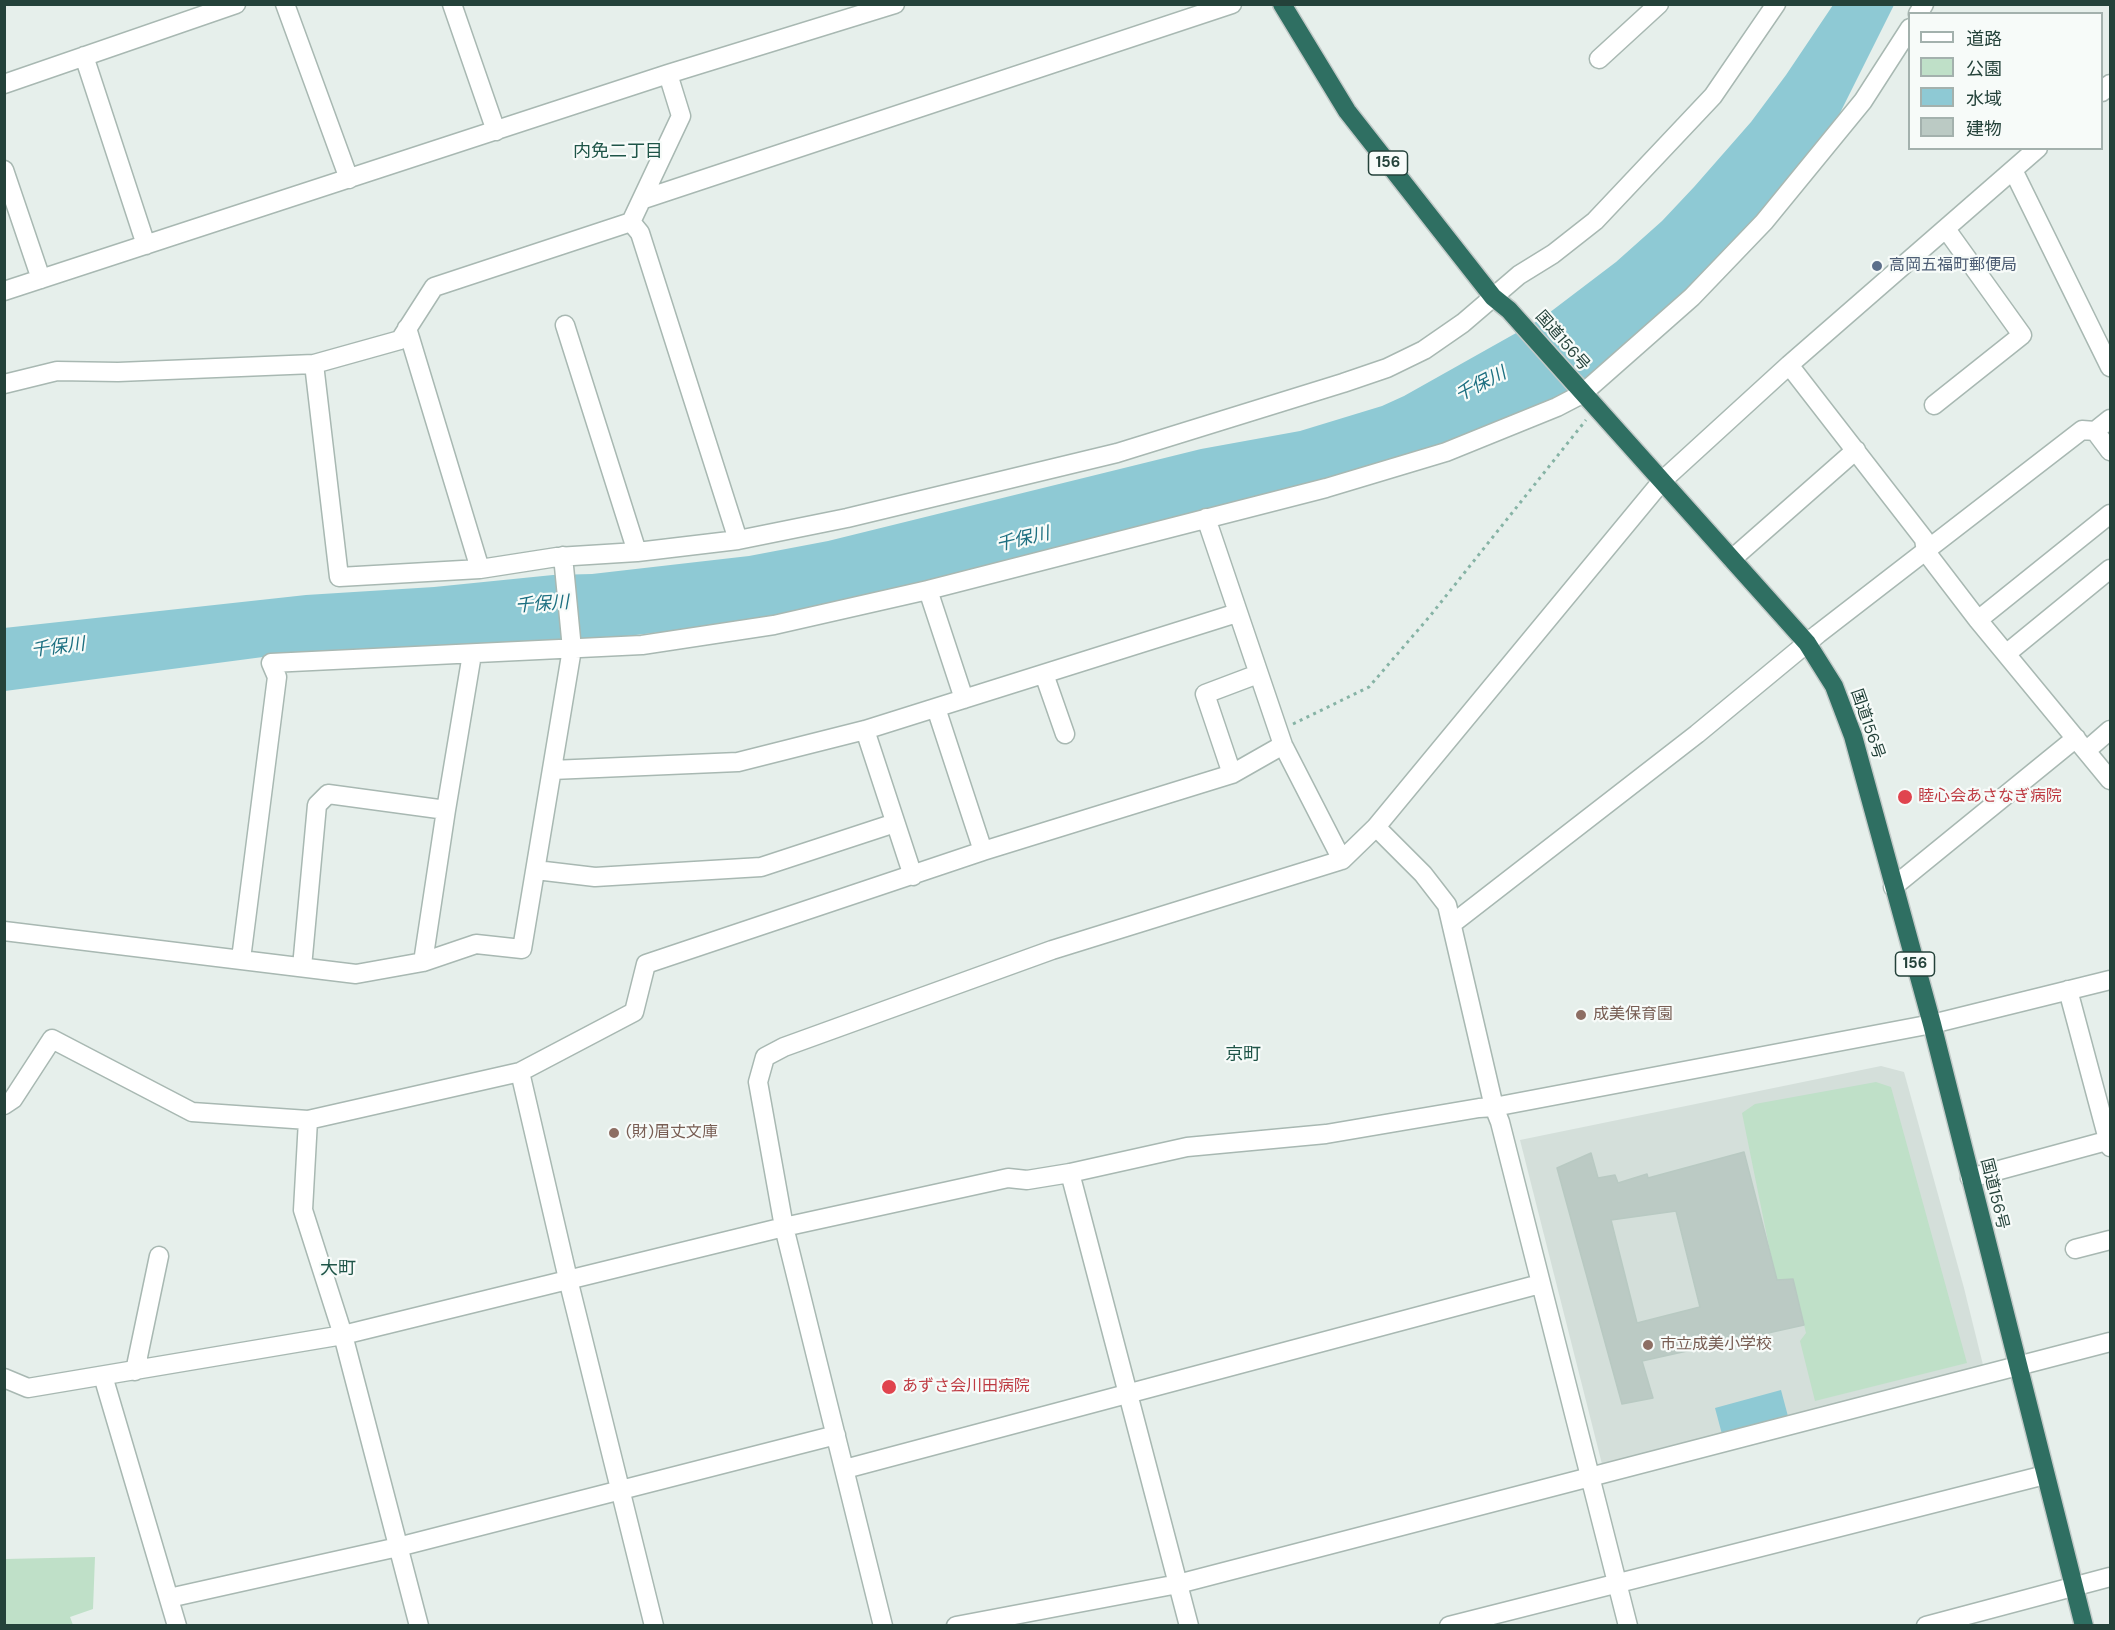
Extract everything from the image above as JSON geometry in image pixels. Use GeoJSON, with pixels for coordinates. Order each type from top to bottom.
{"type":"FeatureCollection","features":[{"type":"Feature","properties":{"kind":"highway","name":"国道156号"},"geometry":{"type":"LineString","coordinates":[[1282,4],[1347,111],[1493,297],[1509,310],[1807,643],[1834,686],[1853,736],[1932,1024],[2084,1626]]}},
{"type":"Feature","properties":{"kind":"street"},"geometry":{"type":"LineString","coordinates":[[4,84],[236,4]]}},
{"type":"Feature","properties":{"kind":"street"},"geometry":{"type":"LineString","coordinates":[[285,4],[350,179]]}},
{"type":"Feature","properties":{"kind":"street"},"geometry":{"type":"LineString","coordinates":[[452,4],[496,131]]}},
{"type":"Feature","properties":{"kind":"street"},"geometry":{"type":"LineString","coordinates":[[4,291],[668,75],[841,13],[895,4]]}},
{"type":"Feature","properties":{"kind":"street"},"geometry":{"type":"LineString","coordinates":[[644,199],[1232,4]]}},
{"type":"Feature","properties":{"kind":"street"},"geometry":{"type":"LineString","coordinates":[[1599,59],[1659,4]]}},
{"type":"Feature","properties":{"kind":"street"},"geometry":{"type":"LineString","coordinates":[[314,364],[339,577],[564,563],[738,540],[857,516],[1117,453],[1343,383],[1387,368],[1424,350],[1463,323],[1519,275],[1553,254],[1595,221],[1713,96],[1776,4]]}},
{"type":"Feature","properties":{"kind":"street"},"geometry":{"type":"LineString","coordinates":[[241,959],[277,677],[271,663],[472,654],[572,646],[642,645],[774,625],[928,590],[1326,488],[1446,452],[1557,406],[1580,392],[1692,297],[1764,222],[1863,101],[1908,31]]}},
{"type":"Feature","properties":{"kind":"street"},"geometry":{"type":"LineString","coordinates":[[84,57],[146,245]]}},
{"type":"Feature","properties":{"kind":"street"},"geometry":{"type":"LineString","coordinates":[[4,384],[57,371],[118,372],[314,364],[400,339],[434,287],[631,222],[644,199],[681,116],[668,75]]}},
{"type":"Feature","properties":{"kind":"street"},"geometry":{"type":"LineString","coordinates":[[883,1626],[784,1227],[758,1082],[765,1056],[784,1047],[1052,950],[1342,860],[1376,827],[1662,481],[1789,365],[2036,150]]}},
{"type":"Feature","properties":{"kind":"street"},"geometry":{"type":"LineString","coordinates":[[4,170],[41,279]]}},
{"type":"Feature","properties":{"kind":"street"},"geometry":{"type":"LineString","coordinates":[[2013,171],[2110,367]]}},
{"type":"Feature","properties":{"kind":"street"},"geometry":{"type":"LineString","coordinates":[[631,222],[640,233],[738,540]]}},
{"type":"Feature","properties":{"kind":"street"},"geometry":{"type":"LineString","coordinates":[[1934,405],[2022,335],[1946,229]]}},
{"type":"Feature","properties":{"kind":"street"},"geometry":{"type":"LineString","coordinates":[[565,325],[637,552]]}},
{"type":"Feature","properties":{"kind":"street"},"geometry":{"type":"LineString","coordinates":[[407,328],[480,569]]}},
{"type":"Feature","properties":{"kind":"street"},"geometry":{"type":"LineString","coordinates":[[1789,365],[1924,539],[1926,552],[1978,620],[2110,780]]}},
{"type":"Feature","properties":{"kind":"street"},"geometry":{"type":"LineString","coordinates":[[1452,924],[1697,734],[1807,643],[2082,430],[2095,431],[2110,419]]}},
{"type":"Feature","properties":{"kind":"street"},"geometry":{"type":"LineString","coordinates":[[2095,431],[2110,451]]}},
{"type":"Feature","properties":{"kind":"street"},"geometry":{"type":"LineString","coordinates":[[1732,559],[1856,450]]}},
{"type":"Feature","properties":{"kind":"street"},"geometry":{"type":"LineString","coordinates":[[1978,620],[2110,514]]}},
{"type":"Feature","properties":{"kind":"street"},"geometry":{"type":"LineString","coordinates":[[1206,518],[1280,738],[1342,860]]}},
{"type":"Feature","properties":{"kind":"street"},"geometry":{"type":"LineString","coordinates":[[4,931],[356,975],[423,962],[476,944],[522,949],[572,646],[564,563]]}},
{"type":"Feature","properties":{"kind":"street"},"geometry":{"type":"LineString","coordinates":[[2006,654],[2110,569]]}},
{"type":"Feature","properties":{"kind":"street"},"geometry":{"type":"LineString","coordinates":[[928,590],[964,699]]}},
{"type":"Feature","properties":{"kind":"street"},"geometry":{"type":"LineString","coordinates":[[552,770],[738,762],[865,730],[1237,613]]}},
{"type":"Feature","properties":{"kind":"street"},"geometry":{"type":"LineString","coordinates":[[423,962],[472,654]]}},
{"type":"Feature","properties":{"kind":"street"},"geometry":{"type":"LineString","coordinates":[[1044,674],[1065,734]]}},
{"type":"Feature","properties":{"kind":"street"},"geometry":{"type":"LineString","coordinates":[[1232,774],[1205,694],[1258,674]]}},
{"type":"Feature","properties":{"kind":"street"},"geometry":{"type":"LineString","coordinates":[[936,708],[983,851]]}},
{"type":"Feature","properties":{"kind":"street"},"geometry":{"type":"LineString","coordinates":[[865,730],[913,876]]}},
{"type":"Feature","properties":{"kind":"street"},"geometry":{"type":"LineString","coordinates":[[1893,887],[2081,744],[2110,730]]}},
{"type":"Feature","properties":{"kind":"street"},"geometry":{"type":"LineString","coordinates":[[4,1105],[13,1099],[52,1039],[192,1112],[308,1120],[520,1072],[634,1012],[646,964],[983,851],[1232,774],[1280,738]]}},
{"type":"Feature","properties":{"kind":"street"},"geometry":{"type":"LineString","coordinates":[[302,967],[317,805],[328,794],[446,810]]}},
{"type":"Feature","properties":{"kind":"street"},"geometry":{"type":"LineString","coordinates":[[536,870],[595,877],[761,867],[895,823]]}},
{"type":"Feature","properties":{"kind":"street"},"geometry":{"type":"LineString","coordinates":[[1376,827],[1423,874],[1447,905],[1494,1107],[1500,1122],[1628,1626]]}},
{"type":"Feature","properties":{"kind":"street"},"geometry":{"type":"LineString","coordinates":[[4,1378],[28,1388],[343,1335],[784,1227],[1008,1178],[1027,1180],[1070,1173],[1187,1147],[1326,1134],[1494,1107],[1932,1024],[2110,980]]}},
{"type":"Feature","properties":{"kind":"street"},"geometry":{"type":"LineString","coordinates":[[1970,1178],[2110,1143],[2068,990]]}},
{"type":"Feature","properties":{"kind":"street"},"geometry":{"type":"LineString","coordinates":[[520,1072],[567,1279],[654,1626]]}},
{"type":"Feature","properties":{"kind":"street"},"geometry":{"type":"LineString","coordinates":[[308,1120],[303,1210],[343,1335],[419,1626]]}},
{"type":"Feature","properties":{"kind":"street"},"geometry":{"type":"LineString","coordinates":[[1070,1173],[1189,1626]]}},
{"type":"Feature","properties":{"kind":"street"},"geometry":{"type":"LineString","coordinates":[[2075,1249],[2110,1240]]}},
{"type":"Feature","properties":{"kind":"street"},"geometry":{"type":"LineString","coordinates":[[135,1371],[159,1256]]}},
{"type":"Feature","properties":{"kind":"street"},"geometry":{"type":"LineString","coordinates":[[845,1469],[1540,1284]]}},
{"type":"Feature","properties":{"kind":"street"},"geometry":{"type":"LineString","coordinates":[[956,1626],[1178,1584],[2110,1342]]}},
{"type":"Feature","properties":{"kind":"street"},"geometry":{"type":"LineString","coordinates":[[103,1376],[177,1626]]}},
{"type":"Feature","properties":{"kind":"street"},"geometry":{"type":"LineString","coordinates":[[169,1598],[398,1547],[836,1435]]}},
{"type":"Feature","properties":{"kind":"street"},"geometry":{"type":"LineString","coordinates":[[1449,1626],[2045,1475]]}},
{"type":"Feature","properties":{"kind":"street"},"geometry":{"type":"LineString","coordinates":[[1926,1626],[2110,1577]]}},
{"type":"Feature","properties":{"kind":"path"},"geometry":{"type":"LineString","coordinates":[[1280,738],[1369,687],[1430,616],[1595,408]]}},
{"type":"Feature","properties":{"kind":"shaded area"},"geometry":{"type":"Polygon","coordinates":[[[1881,1066],[1904,1072],[1964,1288],[1985,1373],[1604,1472],[1520,1140],[1881,1066]]]}},
{"type":"Feature","properties":{"kind":"green space"},"geometry":{"type":"Polygon","coordinates":[[[1876,1082],[1891,1087],[1967,1363],[1815,1401],[1800,1341],[1806,1333],[1793,1279],[1776,1281],[1742,1113],[1755,1104],[1876,1082]]]}},
{"type":"Feature","properties":{"kind":"green space"},"geometry":{"type":"Polygon","coordinates":[[[95,1557],[93,1609],[70,1617],[73,1625],[5,1625],[5,1559],[95,1557]]]}},
{"type":"Feature","properties":{"kind":"water","name":"千保川"},"geometry":{"type":"Polygon","coordinates":[[[1833,5],[1894,5],[1832,129],[1735,245],[1585,388],[1440,448],[1340,478],[814,610],[725,625],[591,640],[263,657],[5,691],[4,628],[306,595],[434,587],[553,575],[592,574],[749,556],[828,541],[1201,449],[1300,431],[1382,406],[1541,319],[1616,262],[1662,221],[1751,122],[1833,5]]]}},
{"type":"Feature","properties":{"kind":"water"},"geometry":{"type":"Polygon","coordinates":[[[1781,1390],[1789,1420],[1723,1438],[1715,1408],[1781,1390]]]}},
{"type":"Feature","properties":{"kind":"building"},"geometry":{"type":"Polygon","coordinates":[[[1744,1152],[1777,1280],[1793,1279],[1804,1325],[1642,1361],[1653,1398],[1622,1404],[1557,1168],[1591,1153],[1598,1178],[1615,1175],[1618,1183],[1647,1174],[1648,1178],[1744,1152]],[[1676,1211],[1611,1220],[1637,1323],[1700,1307],[1676,1211]]]}},
{"type":"Feature","properties":{"kind":"place","name":"高岡五福町郵便局"},"geometry":{"type":"Point","coordinates":[1877,266]}},
{"type":"Feature","properties":{"kind":"place","name":"睦心会あさなぎ病院"},"geometry":{"type":"Point","coordinates":[1905,797]}},
{"type":"Feature","properties":{"kind":"place","name":"成美保育園"},"geometry":{"type":"Point","coordinates":[1581,1015]}},
{"type":"Feature","properties":{"kind":"place","name":"(財)眉丈文庫"},"geometry":{"type":"Point","coordinates":[614,1133]}},
{"type":"Feature","properties":{"kind":"place","name":"市立成美小学校"},"geometry":{"type":"Point","coordinates":[1648,1345]}},
{"type":"Feature","properties":{"kind":"place","name":"あずさ会川田病院"},"geometry":{"type":"Point","coordinates":[889,1387]}},
{"type":"Feature","properties":{"kind":"district","name":"内免二丁目"},"geometry":{"type":"Point","coordinates":[618,152]}},
{"type":"Feature","properties":{"kind":"district","name":"京町"},"geometry":{"type":"Point","coordinates":[1243,1055]}},
{"type":"Feature","properties":{"kind":"district","name":"大町"},"geometry":{"type":"Point","coordinates":[338,1269]}}]}
